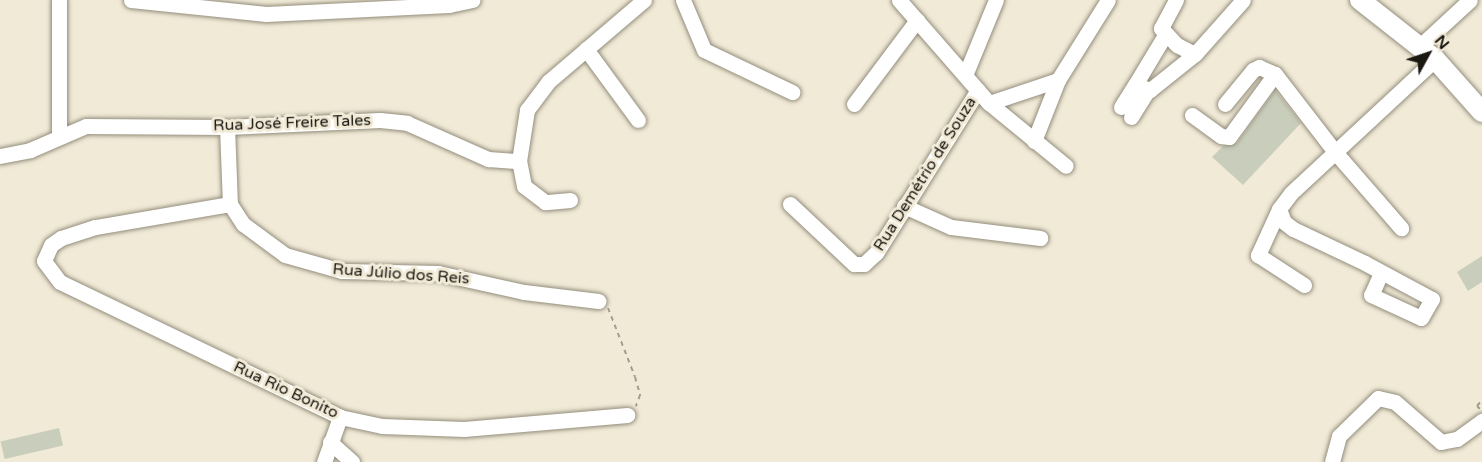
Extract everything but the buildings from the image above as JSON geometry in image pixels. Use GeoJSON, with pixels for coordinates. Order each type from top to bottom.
{"type":"FeatureCollection","features":[{"type":"Feature","properties":{"kind":"main road"},"geometry":{"type":"LineString","coordinates":[[1360,0],[1434,59],[1482,112]]}},
{"type":"Feature","properties":{"kind":"street"},"geometry":{"type":"LineString","coordinates":[[59,0],[59,135]]}},
{"type":"Feature","properties":{"kind":"street"},"geometry":{"type":"LineString","coordinates":[[138,0],[266,7],[398,3],[449,5],[472,0]]}},
{"type":"Feature","properties":{"kind":"street"},"geometry":{"type":"LineString","coordinates":[[570,200],[545,202],[531,195],[524,186],[519,162],[527,110],[549,81],[644,0]]}},
{"type":"Feature","properties":{"kind":"street"},"geometry":{"type":"LineString","coordinates":[[683,0],[704,50],[736,68],[792,92]]}},
{"type":"Feature","properties":{"kind":"street"},"geometry":{"type":"LineString","coordinates":[[966,73],[996,0]]}},
{"type":"Feature","properties":{"kind":"street"},"geometry":{"type":"LineString","coordinates":[[1034,141],[1058,80],[1108,0]]}},
{"type":"Feature","properties":{"kind":"street"},"geometry":{"type":"LineString","coordinates":[[1176,0],[1161,23],[1165,35],[1195,54]]}},
{"type":"Feature","properties":{"kind":"street"},"geometry":{"type":"LineString","coordinates":[[1419,47],[1470,0]]}},
{"type":"Feature","properties":{"kind":"street"},"geometry":{"type":"LineString","coordinates":[[1141,88],[1195,54],[1247,3]]}},
{"type":"Feature","properties":{"kind":"street"},"geometry":{"type":"LineString","coordinates":[[854,104],[910,8],[989,103],[1066,166]]}},
{"type":"Feature","properties":{"kind":"street"},"geometry":{"type":"LineString","coordinates":[[1126,112],[1141,88],[1165,35]]}},
{"type":"Feature","properties":{"kind":"street"},"geometry":{"type":"LineString","coordinates":[[586,50],[638,120]]}},
{"type":"Feature","properties":{"kind":"street"},"geometry":{"type":"LineString","coordinates":[[1304,285],[1258,255],[1279,209],[1335,152],[1434,59]]}},
{"type":"Feature","properties":{"kind":"street"},"geometry":{"type":"LineString","coordinates":[[1225,104],[1253,70],[1259,67],[1275,74],[1335,152],[1401,228]]}},
{"type":"Feature","properties":{"kind":"street"},"geometry":{"type":"LineString","coordinates":[[1192,115],[1221,136],[1229,137],[1275,74]]}},
{"type":"Feature","properties":{"kind":"street"},"geometry":{"type":"LineString","coordinates":[[989,103],[1058,80]]}},
{"type":"Feature","properties":{"kind":"street","name":"Rua Demétrio de Souza"},"geometry":{"type":"LineString","coordinates":[[790,204],[859,265],[876,253],[978,90]]}},
{"type":"Feature","properties":{"kind":"street","name":"Rua José Freire Tales"},"geometry":{"type":"LineString","coordinates":[[0,156],[30,150],[59,135],[97,125],[227,127],[380,120],[407,123],[488,159],[519,162]]}},
{"type":"Feature","properties":{"kind":"street"},"geometry":{"type":"LineString","coordinates":[[227,127],[230,204]]}},
{"type":"Feature","properties":{"kind":"street","name":"Rua Júlio dos Reis"},"geometry":{"type":"LineString","coordinates":[[230,204],[259,239],[315,266],[467,277],[524,292],[598,302]]}},
{"type":"Feature","properties":{"kind":"street","name":"Rua Rio Bonito"},"geometry":{"type":"LineString","coordinates":[[230,204],[95,227],[60,238],[51,245],[44,261],[60,282],[340,417],[382,426],[464,429],[627,415]]}},
{"type":"Feature","properties":{"kind":"street"},"geometry":{"type":"LineString","coordinates":[[904,206],[951,227],[1040,238]]}},
{"type":"Feature","properties":{"kind":"street"},"geometry":{"type":"LineString","coordinates":[[1279,209],[1284,222],[1293,229],[1432,298],[1421,318],[1371,295],[1381,273]]}},
{"type":"Feature","properties":{"kind":"street"},"geometry":{"type":"LineString","coordinates":[[1332,462],[1339,436],[1378,398],[1395,402],[1430,436],[1449,443],[1482,421]]}},
{"type":"Feature","properties":{"kind":"street"},"geometry":{"type":"LineString","coordinates":[[324,462],[340,417]]}},
{"type":"Feature","properties":{"kind":"street"},"geometry":{"type":"LineString","coordinates":[[330,442],[352,462]]}},
{"type":"Feature","properties":{"kind":"path"},"geometry":{"type":"LineString","coordinates":[[598,302],[608,308],[638,386],[640,400],[627,415]]}},
{"type":"Feature","properties":{"kind":"path"},"geometry":{"type":"LineString","coordinates":[[1482,400],[1477,406],[1482,411]]}}]}
